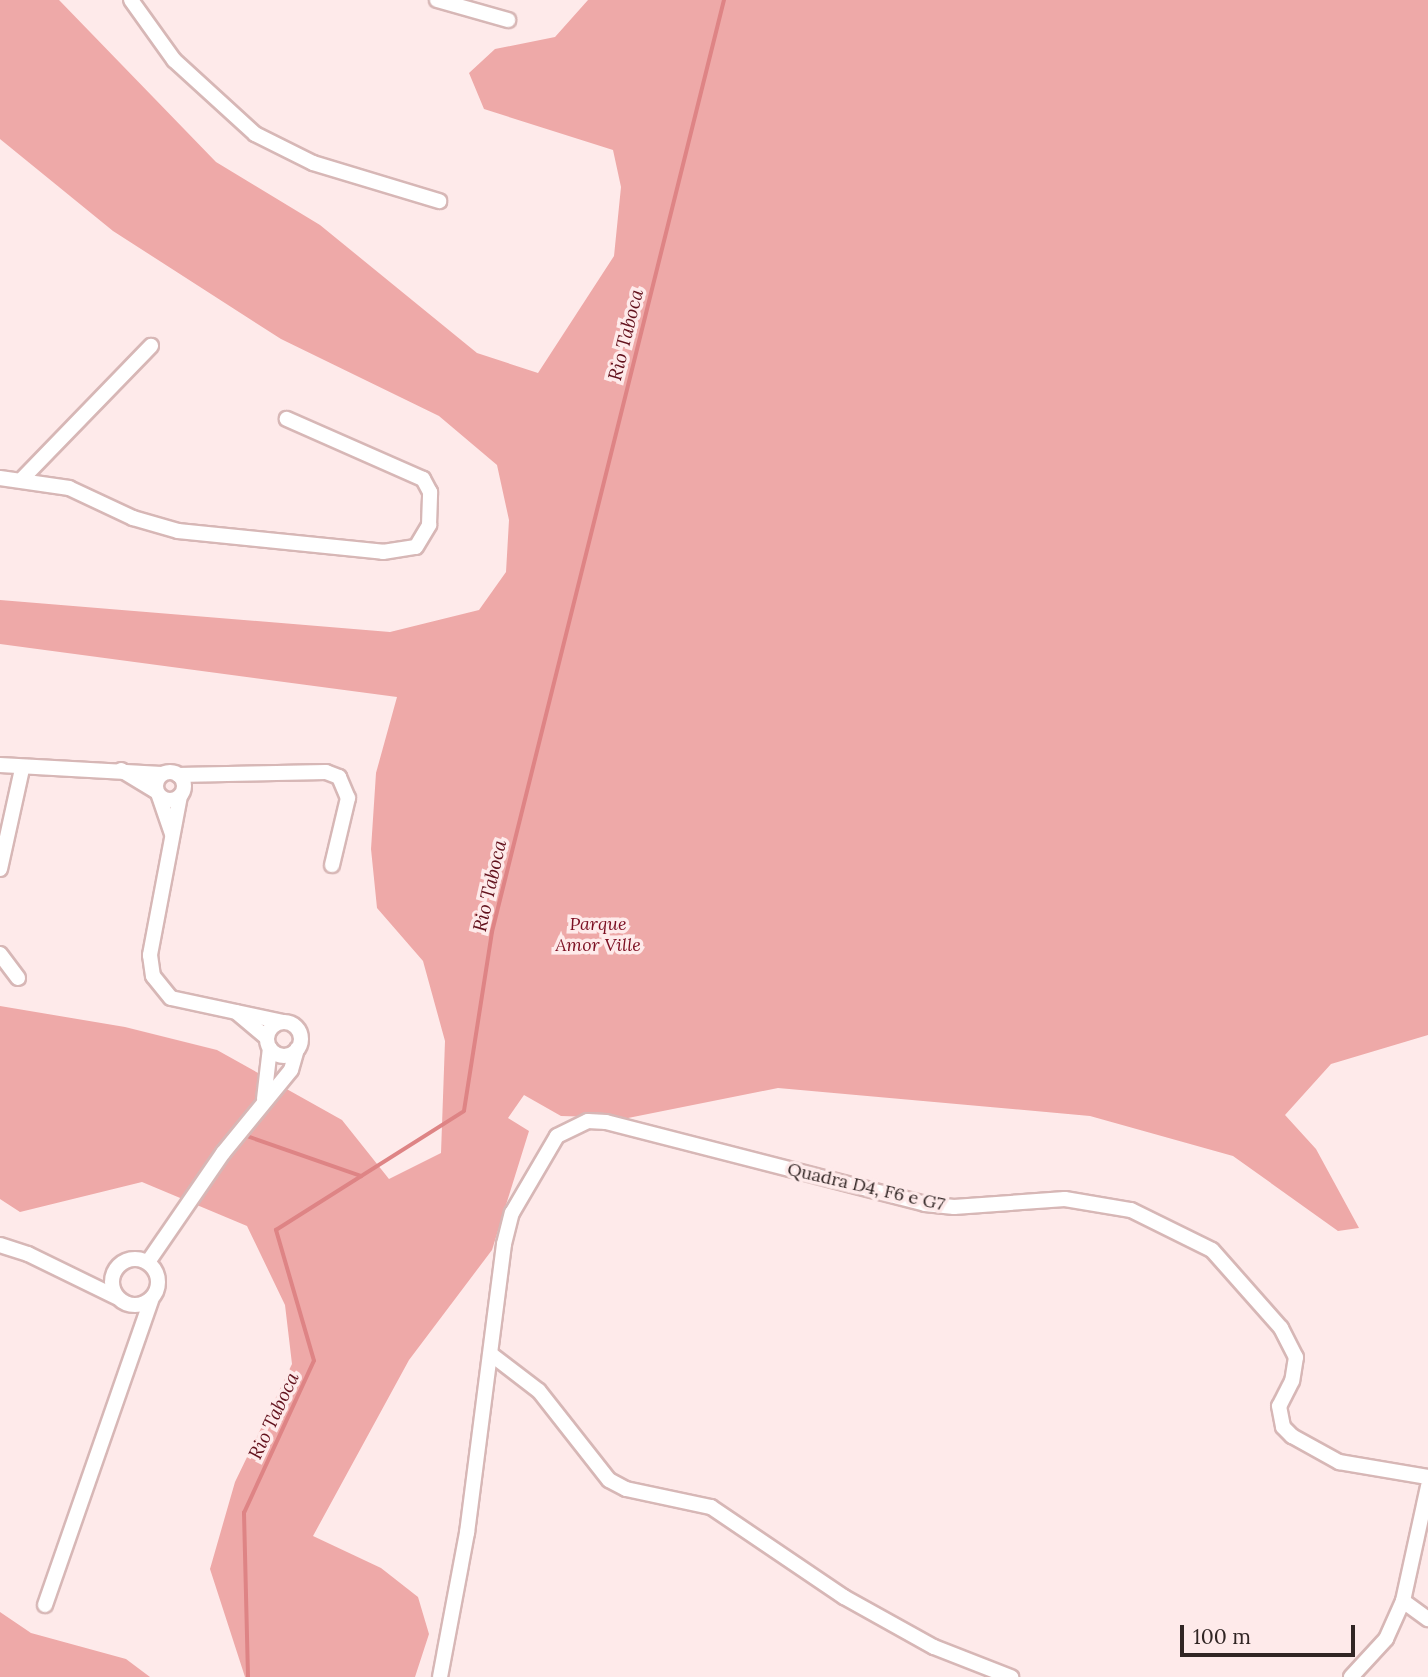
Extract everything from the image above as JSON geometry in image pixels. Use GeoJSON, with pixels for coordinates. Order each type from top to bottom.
{"type":"FeatureCollection","features":[{"type":"Feature","properties":{"kind":"street"},"geometry":{"type":"LineString","coordinates":[[131,0],[174,60],[255,134],[326,168],[439,201]]}},
{"type":"Feature","properties":{"kind":"street"},"geometry":{"type":"LineString","coordinates":[[437,0],[508,20]]}},
{"type":"Feature","properties":{"kind":"street"},"geometry":{"type":"LineString","coordinates":[[23,478],[151,346]]}},
{"type":"Feature","properties":{"kind":"street"},"geometry":{"type":"LineString","coordinates":[[0,478],[23,478],[88,494],[133,518],[177,530],[383,552],[416,547],[429,525],[430,492],[423,479],[288,419]]}},
{"type":"Feature","properties":{"kind":"street"},"geometry":{"type":"LineString","coordinates":[[0,765],[22,769],[120,769],[162,774],[181,786]]}},
{"type":"Feature","properties":{"kind":"street"},"geometry":{"type":"LineString","coordinates":[[0,869],[5,831],[22,769]]}},
{"type":"Feature","properties":{"kind":"street"},"geometry":{"type":"LineString","coordinates":[[120,769],[170,800],[181,786],[202,771],[326,772],[339,776],[348,798],[332,865]]}},
{"type":"Feature","properties":{"kind":"street"},"geometry":{"type":"LineString","coordinates":[[162,774],[158,794],[172,834]]}},
{"type":"Feature","properties":{"kind":"street"},"geometry":{"type":"LineString","coordinates":[[148,1262],[264,1099],[291,1070],[300,1034],[293,1025],[171,998],[153,976],[150,955],[181,786]]}},
{"type":"Feature","properties":{"kind":"street"},"geometry":{"type":"LineString","coordinates":[[0,954],[18,978]]}},
{"type":"Feature","properties":{"kind":"street"},"geometry":{"type":"LineString","coordinates":[[232,1010],[283,1056],[297,1049]]}},
{"type":"Feature","properties":{"kind":"street"},"geometry":{"type":"LineString","coordinates":[[264,1099],[268,1043],[274,1026],[283,1023]]}},
{"type":"Feature","properties":{"kind":"street","name":"Quadra D4, F6 e G7"},"geometry":{"type":"LineString","coordinates":[[492,1355],[504,1244],[512,1213],[557,1136],[588,1121],[606,1122],[925,1204],[954,1207],[1065,1199],[1131,1210],[1212,1250],[1281,1328],[1296,1357],[1292,1381],[1279,1406],[1283,1427],[1292,1436],[1339,1462],[1428,1477]]}},
{"type":"Feature","properties":{"kind":"street"},"geometry":{"type":"LineString","coordinates":[[0,1246],[28,1254],[84,1284],[116,1297],[130,1305],[145,1326]]}},
{"type":"Feature","properties":{"kind":"street"},"geometry":{"type":"LineString","coordinates":[[84,1284],[111,1278],[124,1261],[148,1262]]}},
{"type":"Feature","properties":{"kind":"street"},"geometry":{"type":"LineString","coordinates":[[45,1605],[145,1326],[150,1300],[158,1280],[148,1262]]}},
{"type":"Feature","properties":{"kind":"street"},"geometry":{"type":"LineString","coordinates":[[111,1278],[116,1297]]}},
{"type":"Feature","properties":{"kind":"street"},"geometry":{"type":"LineString","coordinates":[[130,1305],[150,1300]]}},
{"type":"Feature","properties":{"kind":"street"},"geometry":{"type":"LineString","coordinates":[[443,1675],[492,1355],[539,1391],[609,1480],[626,1489],[711,1507],[845,1597],[933,1647],[1011,1677]]}},
{"type":"Feature","properties":{"kind":"street"},"geometry":{"type":"LineString","coordinates":[[1351,1677],[1386,1639],[1403,1601],[1428,1486]]}},
{"type":"Feature","properties":{"kind":"street"},"geometry":{"type":"LineString","coordinates":[[1403,1601],[1428,1619]]}},
{"type":"Feature","properties":{"kind":"green space","name":"Parque Amor Ville"},"geometry":{"type":"Polygon","coordinates":[[[0,0],[59,0],[216,162],[320,225],[477,353],[538,373],[614,256],[621,187],[613,150],[484,109],[469,73],[495,49],[555,37],[588,0],[1428,0],[1428,1035],[1331,1064],[1285,1115],[1316,1149],[1359,1228],[1338,1231],[1233,1156],[1090,1116],[778,1088],[628,1118],[561,1116],[524,1095],[508,1118],[529,1131],[492,1250],[409,1360],[313,1536],[381,1568],[418,1597],[429,1634],[415,1677],[245,1677],[210,1569],[235,1482],[292,1364],[285,1305],[247,1226],[142,1182],[20,1212],[0,1199],[0,1006],[125,1027],[217,1050],[342,1120],[389,1179],[441,1153],[445,1041],[423,961],[377,908],[371,849],[376,773],[397,697],[0,644],[0,600],[390,632],[479,610],[506,572],[509,520],[497,465],[439,416],[281,339],[113,231],[0,139],[0,0]]]}},
{"type":"Feature","properties":{"kind":"green space"},"geometry":{"type":"Polygon","coordinates":[[[0,1612],[31,1633],[126,1659],[150,1677],[0,1677],[0,1612]]]}},
{"type":"Feature","properties":{"kind":"waterway","name":"Rio Taboca"},"geometry":{"type":"LineString","coordinates":[[248,1677],[244,1513],[314,1361],[276,1230],[464,1111],[492,932],[724,0]]}},
{"type":"Feature","properties":{"kind":"waterway"},"geometry":{"type":"LineString","coordinates":[[247,1136],[361,1176]]}}]}
